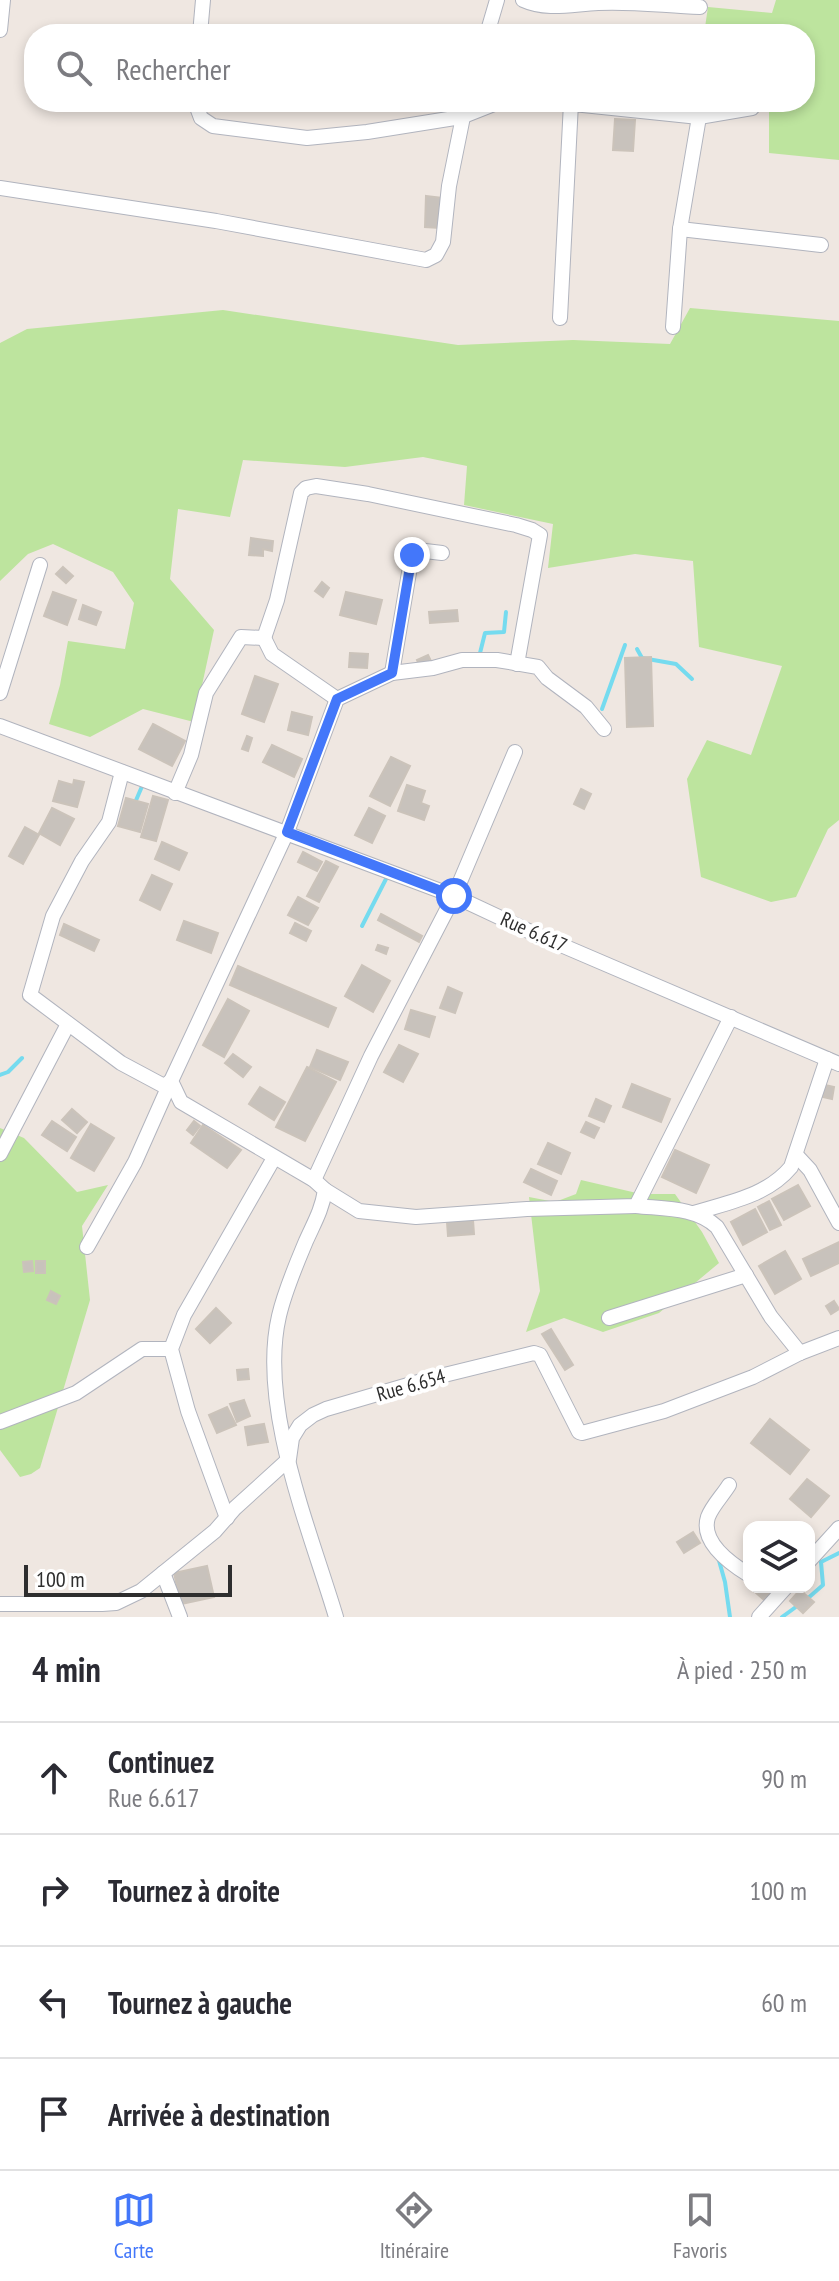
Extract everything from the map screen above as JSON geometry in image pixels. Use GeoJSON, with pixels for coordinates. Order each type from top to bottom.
{"type":"FeatureCollection","features":[{"type":"Feature","properties":{"kind":"street"},"geometry":{"type":"LineString","coordinates":[[0,30],[3,0]]}},
{"type":"Feature","properties":{"kind":"street"},"geometry":{"type":"LineString","coordinates":[[201,24],[203,0]]}},
{"type":"Feature","properties":{"kind":"street"},"geometry":{"type":"LineString","coordinates":[[490,24],[497,0]]}},
{"type":"Feature","properties":{"kind":"street"},"geometry":{"type":"LineString","coordinates":[[523,0],[532,4],[565,7],[599,3],[700,7]]}},
{"type":"Feature","properties":{"kind":"street"},"geometry":{"type":"LineString","coordinates":[[199,112],[201,118],[213,126],[307,138],[367,132],[451,112]]}},
{"type":"Feature","properties":{"kind":"street"},"geometry":{"type":"LineString","coordinates":[[0,188],[216,221],[426,260],[436,255],[443,242],[449,186],[463,112]]}},
{"type":"Feature","properties":{"kind":"street"},"geometry":{"type":"LineString","coordinates":[[560,318],[571,112]]}},
{"type":"Feature","properties":{"kind":"street"},"geometry":{"type":"LineString","coordinates":[[653,112],[699,117],[728,112]]}},
{"type":"Feature","properties":{"kind":"street"},"geometry":{"type":"LineString","coordinates":[[673,327],[680,229],[699,117]]}},
{"type":"Feature","properties":{"kind":"street"},"geometry":{"type":"LineString","coordinates":[[680,229],[821,245]]}},
{"type":"Feature","properties":{"kind":"street"},"geometry":{"type":"LineString","coordinates":[[337,699],[272,654],[264,638],[277,600],[301,493],[306,488],[316,486],[516,525],[540,535],[517,664]]}},
{"type":"Feature","properties":{"kind":"street"},"geometry":{"type":"LineString","coordinates":[[392,673],[412,555],[417,550],[442,553]]}},
{"type":"Feature","properties":{"kind":"street"},"geometry":{"type":"LineString","coordinates":[[0,693],[40,565]]}},
{"type":"Feature","properties":{"kind":"street"},"geometry":{"type":"LineString","coordinates":[[175,793],[191,755],[206,693],[241,637],[264,638]]}},
{"type":"Feature","properties":{"kind":"street"},"geometry":{"type":"LineString","coordinates":[[87,1247],[135,1162],[287,832],[337,699],[392,673],[433,668],[462,660],[497,660],[538,667],[547,678],[586,707],[604,729]]}},
{"type":"Feature","properties":{"kind":"street","name":"Rue 6.617"},"geometry":{"type":"LineString","coordinates":[[0,726],[454,896],[833,1062]]}},
{"type":"Feature","properties":{"kind":"street"},"geometry":{"type":"LineString","coordinates":[[336,1617],[289,1459],[275,1390],[275,1347],[284,1298],[322,1209],[319,1185],[371,1056],[454,896],[515,752]]}},
{"type":"Feature","properties":{"kind":"street"},"geometry":{"type":"LineString","coordinates":[[122,772],[109,822],[82,861],[53,916],[30,995],[121,1063],[164,1086],[171,1081]]}},
{"type":"Feature","properties":{"kind":"street"},"geometry":{"type":"LineString","coordinates":[[636,1206],[731,1017]]}},
{"type":"Feature","properties":{"kind":"street"},"geometry":{"type":"LineString","coordinates":[[0,1154],[68,1024]]}},
{"type":"Feature","properties":{"kind":"street"},"geometry":{"type":"LineString","coordinates":[[694,1213],[767,1188],[780,1180],[797,1156],[833,1062]]}},
{"type":"Feature","properties":{"kind":"street"},"geometry":{"type":"LineString","coordinates":[[171,1081],[181,1102],[359,1211],[416,1217],[636,1206],[694,1213],[717,1227],[771,1317],[800,1353]]}},
{"type":"Feature","properties":{"kind":"street"},"geometry":{"type":"LineString","coordinates":[[797,1156],[810,1170],[839,1223]]}},
{"type":"Feature","properties":{"kind":"street"},"geometry":{"type":"LineString","coordinates":[[227,1518],[188,1411],[171,1349],[184,1315],[274,1158]]}},
{"type":"Feature","properties":{"kind":"street"},"geometry":{"type":"LineString","coordinates":[[609,1318],[746,1275]]}},
{"type":"Feature","properties":{"kind":"street","name":"Rue 6.654"},"geometry":{"type":"LineString","coordinates":[[0,1604],[74,1606],[116,1603],[141,1591],[215,1531],[289,1459],[292,1438],[300,1425],[326,1409],[534,1353],[540,1355],[582,1433],[664,1411],[753,1377],[800,1353],[839,1338]]}},
{"type":"Feature","properties":{"kind":"street"},"geometry":{"type":"LineString","coordinates":[[0,1422],[76,1393],[142,1349],[171,1349]]}},
{"type":"Feature","properties":{"kind":"street"},"geometry":{"type":"LineString","coordinates":[[729,1485],[709,1515],[708,1535],[717,1549],[743,1571]]}},
{"type":"Feature","properties":{"kind":"street"},"geometry":{"type":"LineString","coordinates":[[815,1554],[839,1528]]}},
{"type":"Feature","properties":{"kind":"street"},"geometry":{"type":"LineString","coordinates":[[163,1573],[180,1617]]}},
{"type":"Feature","properties":{"kind":"street"},"geometry":{"type":"LineString","coordinates":[[759,1617],[775,1593]]}},
{"type":"Feature","properties":{"kind":"green space"},"geometry":{"type":"Polygon","coordinates":[[[776,0],[839,0],[839,160],[769,153],[769,112],[815,112],[815,24],[705,24],[708,7],[772,13],[776,0]]]}},
{"type":"Feature","properties":{"kind":"green space"},"geometry":{"type":"Polygon","coordinates":[[[690,308],[839,321],[839,820],[828,829],[796,897],[771,902],[701,877],[687,779],[707,740],[751,755],[782,666],[699,647],[693,561],[635,554],[548,568],[553,524],[464,505],[467,466],[423,457],[345,467],[243,460],[230,517],[178,509],[170,579],[214,630],[194,722],[143,709],[90,737],[49,724],[68,641],[125,649],[134,603],[113,572],[53,544],[28,554],[0,581],[0,343],[27,329],[223,310],[458,345],[573,340],[670,344],[690,308]]]}},
{"type":"Feature","properties":{"kind":"green space"},"geometry":{"type":"Polygon","coordinates":[[[0,1128],[24,1138],[77,1192],[108,1185],[82,1226],[90,1300],[40,1468],[20,1477],[0,1450],[0,1128]]]}},
{"type":"Feature","properties":{"kind":"green space"},"geometry":{"type":"Polygon","coordinates":[[[581,1180],[641,1194],[675,1194],[719,1263],[659,1313],[603,1332],[564,1318],[526,1332],[540,1291],[529,1197],[555,1202],[576,1194],[581,1180]]]}},
{"type":"Feature","properties":{"kind":"building"},"geometry":{"type":"Polygon","coordinates":[[[615,119],[635,120],[633,151],[613,150],[615,119]]]}},
{"type":"Feature","properties":{"kind":"building"},"geometry":{"type":"Polygon","coordinates":[[[426,196],[442,198],[440,228],[425,227],[426,196]]]}},
{"type":"Feature","properties":{"kind":"building"},"geometry":{"type":"Polygon","coordinates":[[[251,538],[273,541],[272,551],[263,549],[263,556],[249,555],[251,538]]]}},
{"type":"Feature","properties":{"kind":"building"},"geometry":{"type":"Polygon","coordinates":[[[63,567],[73,576],[66,583],[56,574],[63,567]]]}},
{"type":"Feature","properties":{"kind":"building"},"geometry":{"type":"Polygon","coordinates":[[[322,582],[329,588],[323,597],[315,591],[322,582]]]}},
{"type":"Feature","properties":{"kind":"building"},"geometry":{"type":"Polygon","coordinates":[[[53,592],[76,600],[67,625],[44,616],[53,592]]]}},
{"type":"Feature","properties":{"kind":"building"},"geometry":{"type":"Polygon","coordinates":[[[346,592],[382,600],[376,624],[340,615],[346,592]]]}},
{"type":"Feature","properties":{"kind":"building"},"geometry":{"type":"Polygon","coordinates":[[[83,605],[101,612],[96,625],[79,619],[83,605]]]}},
{"type":"Feature","properties":{"kind":"building"},"geometry":{"type":"Polygon","coordinates":[[[457,610],[458,621],[430,623],[429,612],[457,610]]]}},
{"type":"Feature","properties":{"kind":"building"},"geometry":{"type":"Polygon","coordinates":[[[350,653],[368,654],[367,668],[349,667],[350,653]]]}},
{"type":"Feature","properties":{"kind":"building"},"geometry":{"type":"Polygon","coordinates":[[[428,655],[431,661],[420,667],[417,660],[428,655]]]}},
{"type":"Feature","properties":{"kind":"building"},"geometry":{"type":"Polygon","coordinates":[[[651,657],[653,726],[627,727],[625,658],[651,657]]]}},
{"type":"Feature","properties":{"kind":"building"},"geometry":{"type":"Polygon","coordinates":[[[255,676],[278,684],[264,722],[242,714],[255,676]]]}},
{"type":"Feature","properties":{"kind":"building"},"geometry":{"type":"Polygon","coordinates":[[[292,712],[312,717],[308,735],[288,730],[292,712]]]}},
{"type":"Feature","properties":{"kind":"building"},"geometry":{"type":"Polygon","coordinates":[[[153,724],[185,741],[172,766],[139,749],[153,724]]]}},
{"type":"Feature","properties":{"kind":"building"},"geometry":{"type":"Polygon","coordinates":[[[247,736],[252,738],[248,751],[242,749],[247,736]]]}},
{"type":"Feature","properties":{"kind":"building"},"geometry":{"type":"Polygon","coordinates":[[[272,745],[302,759],[294,777],[263,762],[272,745]]]}},
{"type":"Feature","properties":{"kind":"building"},"geometry":{"type":"Polygon","coordinates":[[[391,757],[410,766],[390,806],[370,796],[391,757]]]}},
{"type":"Feature","properties":{"kind":"building"},"geometry":{"type":"Polygon","coordinates":[[[74,780],[84,782],[77,807],[53,801],[59,781],[73,785],[74,780]]]}},
{"type":"Feature","properties":{"kind":"building"},"geometry":{"type":"Polygon","coordinates":[[[407,785],[425,791],[421,803],[429,806],[424,820],[398,811],[407,785]]]}},
{"type":"Feature","properties":{"kind":"building"},"geometry":{"type":"Polygon","coordinates":[[[581,789],[591,794],[584,809],[574,804],[581,789]]]}},
{"type":"Feature","properties":{"kind":"building"},"geometry":{"type":"Polygon","coordinates":[[[153,796],[168,800],[156,841],[141,837],[153,796]]]}},
{"type":"Feature","properties":{"kind":"building"},"geometry":{"type":"Polygon","coordinates":[[[126,798],[148,804],[140,832],[118,826],[126,798]]]}},
{"type":"Feature","properties":{"kind":"building"},"geometry":{"type":"Polygon","coordinates":[[[52,808],[74,819],[60,845],[39,833],[52,808]]]}},
{"type":"Feature","properties":{"kind":"building"},"geometry":{"type":"Polygon","coordinates":[[[369,808],[385,816],[372,843],[355,835],[369,808]]]}},
{"type":"Feature","properties":{"kind":"building"},"geometry":{"type":"Polygon","coordinates":[[[25,827],[39,835],[23,864],[9,856],[25,827]]]}},
{"type":"Feature","properties":{"kind":"building"},"geometry":{"type":"Polygon","coordinates":[[[162,842],[187,853],[179,870],[155,859],[162,842]]]}},
{"type":"Feature","properties":{"kind":"building"},"geometry":{"type":"Polygon","coordinates":[[[303,852],[322,862],[317,871],[298,862],[303,852]]]}},
{"type":"Feature","properties":{"kind":"building"},"geometry":{"type":"Polygon","coordinates":[[[326,861],[338,867],[319,902],[307,896],[326,861]]]}},
{"type":"Feature","properties":{"kind":"building"},"geometry":{"type":"Polygon","coordinates":[[[152,875],[172,884],[160,910],[140,900],[152,875]]]}},
{"type":"Feature","properties":{"kind":"building"},"geometry":{"type":"Polygon","coordinates":[[[298,897],[318,908],[308,925],[288,915],[298,897]]]}},
{"type":"Feature","properties":{"kind":"building"},"geometry":{"type":"Polygon","coordinates":[[[381,914],[422,936],[419,942],[378,920],[381,914]]]}},
{"type":"Feature","properties":{"kind":"building"},"geometry":{"type":"Polygon","coordinates":[[[184,921],[218,933],[211,953],[177,940],[184,921]]]}},
{"type":"Feature","properties":{"kind":"building"},"geometry":{"type":"Polygon","coordinates":[[[295,923],[311,931],[306,941],[290,933],[295,923]]]}},
{"type":"Feature","properties":{"kind":"building"},"geometry":{"type":"Polygon","coordinates":[[[64,924],[99,940],[94,951],[60,935],[64,924]]]}},
{"type":"Feature","properties":{"kind":"building"},"geometry":{"type":"Polygon","coordinates":[[[378,945],[388,948],[386,954],[376,950],[378,945]]]}},
{"type":"Feature","properties":{"kind":"building"},"geometry":{"type":"Polygon","coordinates":[[[362,965],[390,981],[373,1012],[345,996],[362,965]]]}},
{"type":"Feature","properties":{"kind":"building"},"geometry":{"type":"Polygon","coordinates":[[[238,966],[336,1008],[328,1027],[230,985],[238,966]]]}},
{"type":"Feature","properties":{"kind":"building"},"geometry":{"type":"Polygon","coordinates":[[[448,987],[462,993],[455,1013],[440,1008],[448,987]]]}},
{"type":"Feature","properties":{"kind":"building"},"geometry":{"type":"Polygon","coordinates":[[[228,999],[249,1011],[224,1057],[203,1045],[228,999]]]}},
{"type":"Feature","properties":{"kind":"building"},"geometry":{"type":"Polygon","coordinates":[[[411,1010],[435,1017],[429,1037],[405,1029],[411,1010]]]}},
{"type":"Feature","properties":{"kind":"building"},"geometry":{"type":"Polygon","coordinates":[[[399,1045],[418,1054],[403,1082],[384,1072],[399,1045]]]}},
{"type":"Feature","properties":{"kind":"building"},"geometry":{"type":"Polygon","coordinates":[[[317,1050],[348,1062],[340,1080],[310,1067],[317,1050]]]}},
{"type":"Feature","properties":{"kind":"building"},"geometry":{"type":"Polygon","coordinates":[[[233,1054],[251,1067],[243,1077],[225,1063],[233,1054]]]}},
{"type":"Feature","properties":{"kind":"building"},"geometry":{"type":"Polygon","coordinates":[[[307,1067],[336,1082],[305,1141],[276,1127],[307,1067]]]}},
{"type":"Feature","properties":{"kind":"building"},"geometry":{"type":"Polygon","coordinates":[[[632,1084],[670,1099],[661,1122],[623,1107],[632,1084]]]}},
{"type":"Feature","properties":{"kind":"building"},"geometry":{"type":"Polygon","coordinates":[[[825,1085],[834,1087],[832,1099],[823,1097],[825,1085]]]}},
{"type":"Feature","properties":{"kind":"building"},"geometry":{"type":"Polygon","coordinates":[[[260,1087],[285,1102],[274,1120],[249,1104],[260,1087]]]}},
{"type":"Feature","properties":{"kind":"building"},"geometry":{"type":"Polygon","coordinates":[[[596,1099],[611,1106],[604,1122],[589,1116],[596,1099]]]}},
{"type":"Feature","properties":{"kind":"building"},"geometry":{"type":"Polygon","coordinates":[[[72,1109],[87,1122],[77,1133],[62,1120],[72,1109]]]}},
{"type":"Feature","properties":{"kind":"building"},"geometry":{"type":"Polygon","coordinates":[[[52,1121],[76,1137],[67,1151],[42,1135],[52,1121]]]}},
{"type":"Feature","properties":{"kind":"building"},"geometry":{"type":"Polygon","coordinates":[[[194,1121],[200,1126],[193,1135],[187,1130],[194,1121]]]}},
{"type":"Feature","properties":{"kind":"building"},"geometry":{"type":"Polygon","coordinates":[[[586,1122],[599,1128],[594,1138],[581,1132],[586,1122]]]}},
{"type":"Feature","properties":{"kind":"building"},"geometry":{"type":"Polygon","coordinates":[[[91,1124],[114,1138],[94,1171],[71,1158],[91,1124]]]}},
{"type":"Feature","properties":{"kind":"building"},"geometry":{"type":"Polygon","coordinates":[[[203,1125],[241,1150],[227,1168],[191,1143],[203,1125]]]}},
{"type":"Feature","properties":{"kind":"building"},"geometry":{"type":"Polygon","coordinates":[[[548,1143],[570,1153],[561,1174],[538,1164],[548,1143]]]}},
{"type":"Feature","properties":{"kind":"building"},"geometry":{"type":"Polygon","coordinates":[[[675,1150],[709,1165],[696,1193],[662,1177],[675,1150]]]}},
{"type":"Feature","properties":{"kind":"building"},"geometry":{"type":"Polygon","coordinates":[[[531,1169],[557,1181],[551,1195],[524,1182],[531,1169]]]}},
{"type":"Feature","properties":{"kind":"building"},"geometry":{"type":"Polygon","coordinates":[[[798,1185],[810,1206],[784,1220],[772,1199],[798,1185]]]}},
{"type":"Feature","properties":{"kind":"building"},"geometry":{"type":"Polygon","coordinates":[[[769,1201],[781,1225],[770,1230],[758,1207],[769,1201]]]}},
{"type":"Feature","properties":{"kind":"building"},"geometry":{"type":"Polygon","coordinates":[[[755,1209],[767,1232],[743,1245],[731,1222],[755,1209]]]}},
{"type":"Feature","properties":{"kind":"building"},"geometry":{"type":"Polygon","coordinates":[[[473,1220],[474,1234],[448,1236],[447,1222],[473,1220]]]}},
{"type":"Feature","properties":{"kind":"building"},"geometry":{"type":"Polygon","coordinates":[[[839,1242],[839,1263],[811,1276],[803,1259],[839,1242]]]}},
{"type":"Feature","properties":{"kind":"building"},"geometry":{"type":"Polygon","coordinates":[[[785,1251],[801,1279],[775,1294],[759,1266],[785,1251]]]}},
{"type":"Feature","properties":{"kind":"building"},"geometry":{"type":"Polygon","coordinates":[[[32,1261],[33,1271],[24,1272],[23,1262],[32,1261]]]}},
{"type":"Feature","properties":{"kind":"building"},"geometry":{"type":"Polygon","coordinates":[[[36,1261],[45,1261],[45,1273],[36,1273],[36,1261]]]}},
{"type":"Feature","properties":{"kind":"building"},"geometry":{"type":"Polygon","coordinates":[[[51,1291],[60,1296],[56,1304],[47,1300],[51,1291]]]}},
{"type":"Feature","properties":{"kind":"building"},"geometry":{"type":"Polygon","coordinates":[[[834,1301],[839,1309],[831,1314],[826,1306],[834,1301]]]}},
{"type":"Feature","properties":{"kind":"building"},"geometry":{"type":"Polygon","coordinates":[[[216,1308],[231,1323],[210,1343],[196,1329],[216,1308]]]}},
{"type":"Feature","properties":{"kind":"building"},"geometry":{"type":"Polygon","coordinates":[[[551,1329],[573,1365],[565,1370],[542,1334],[551,1329]]]}},
{"type":"Feature","properties":{"kind":"building"},"geometry":{"type":"Polygon","coordinates":[[[248,1369],[249,1379],[238,1380],[237,1370],[248,1369]]]}},
{"type":"Feature","properties":{"kind":"building"},"geometry":{"type":"Polygon","coordinates":[[[244,1400],[250,1416],[237,1422],[230,1404],[244,1400]]]}},
{"type":"Feature","properties":{"kind":"building"},"geometry":{"type":"Polygon","coordinates":[[[227,1407],[236,1425],[217,1433],[209,1415],[227,1407]]]}},
{"type":"Feature","properties":{"kind":"building"},"geometry":{"type":"Polygon","coordinates":[[[770,1419],[809,1450],[790,1474],[751,1443],[770,1419]]]}},
{"type":"Feature","properties":{"kind":"building"},"geometry":{"type":"Polygon","coordinates":[[[264,1424],[268,1442],[248,1445],[245,1427],[264,1424]]]}},
{"type":"Feature","properties":{"kind":"building"},"geometry":{"type":"Polygon","coordinates":[[[807,1479],[829,1496],[811,1517],[790,1499],[807,1479]]]}},
{"type":"Feature","properties":{"kind":"building"},"geometry":{"type":"Polygon","coordinates":[[[693,1532],[700,1543],[684,1553],[677,1542],[693,1532]]]}},
{"type":"Feature","properties":{"kind":"building"},"geometry":{"type":"Polygon","coordinates":[[[207,1566],[214,1597],[181,1604],[174,1573],[207,1566]]]}},
{"type":"Feature","properties":{"kind":"building"},"geometry":{"type":"Polygon","coordinates":[[[756,1593],[769,1593],[764,1600],[756,1593]]]}},
{"type":"Feature","properties":{"kind":"building"},"geometry":{"type":"Polygon","coordinates":[[[797,1593],[804,1593],[814,1602],[803,1613],[790,1601],[797,1593]]]}},
{"type":"Feature","properties":{"kind":"waterway"},"geometry":{"type":"LineString","coordinates":[[479,657],[485,633],[504,632],[506,612]]}},
{"type":"Feature","properties":{"kind":"waterway"},"geometry":{"type":"LineString","coordinates":[[602,709],[625,645]]}},
{"type":"Feature","properties":{"kind":"waterway"},"geometry":{"type":"LineString","coordinates":[[637,649],[642,658],[676,664],[692,679]]}},
{"type":"Feature","properties":{"kind":"waterway"},"geometry":{"type":"LineString","coordinates":[[134,805],[143,784]]}},
{"type":"Feature","properties":{"kind":"waterway"},"geometry":{"type":"LineString","coordinates":[[362,926],[388,875]]}},
{"type":"Feature","properties":{"kind":"waterway"},"geometry":{"type":"LineString","coordinates":[[0,1075],[8,1072],[22,1058]]}},
{"type":"Feature","properties":{"kind":"waterway"},"geometry":{"type":"LineString","coordinates":[[807,1599],[823,1585],[821,1562],[839,1553]]}},
{"type":"Feature","properties":{"kind":"waterway"},"geometry":{"type":"LineString","coordinates":[[718,1557],[730,1617]]}},
{"type":"Feature","properties":{"kind":"waterway"},"geometry":{"type":"LineString","coordinates":[[782,1617],[800,1604]]}},
{"type":"Feature","properties":{"kind":"route"},"geometry":{"type":"LineString","coordinates":[[412,555],[392,673],[337,699],[287,832],[454,896]]}}]}
